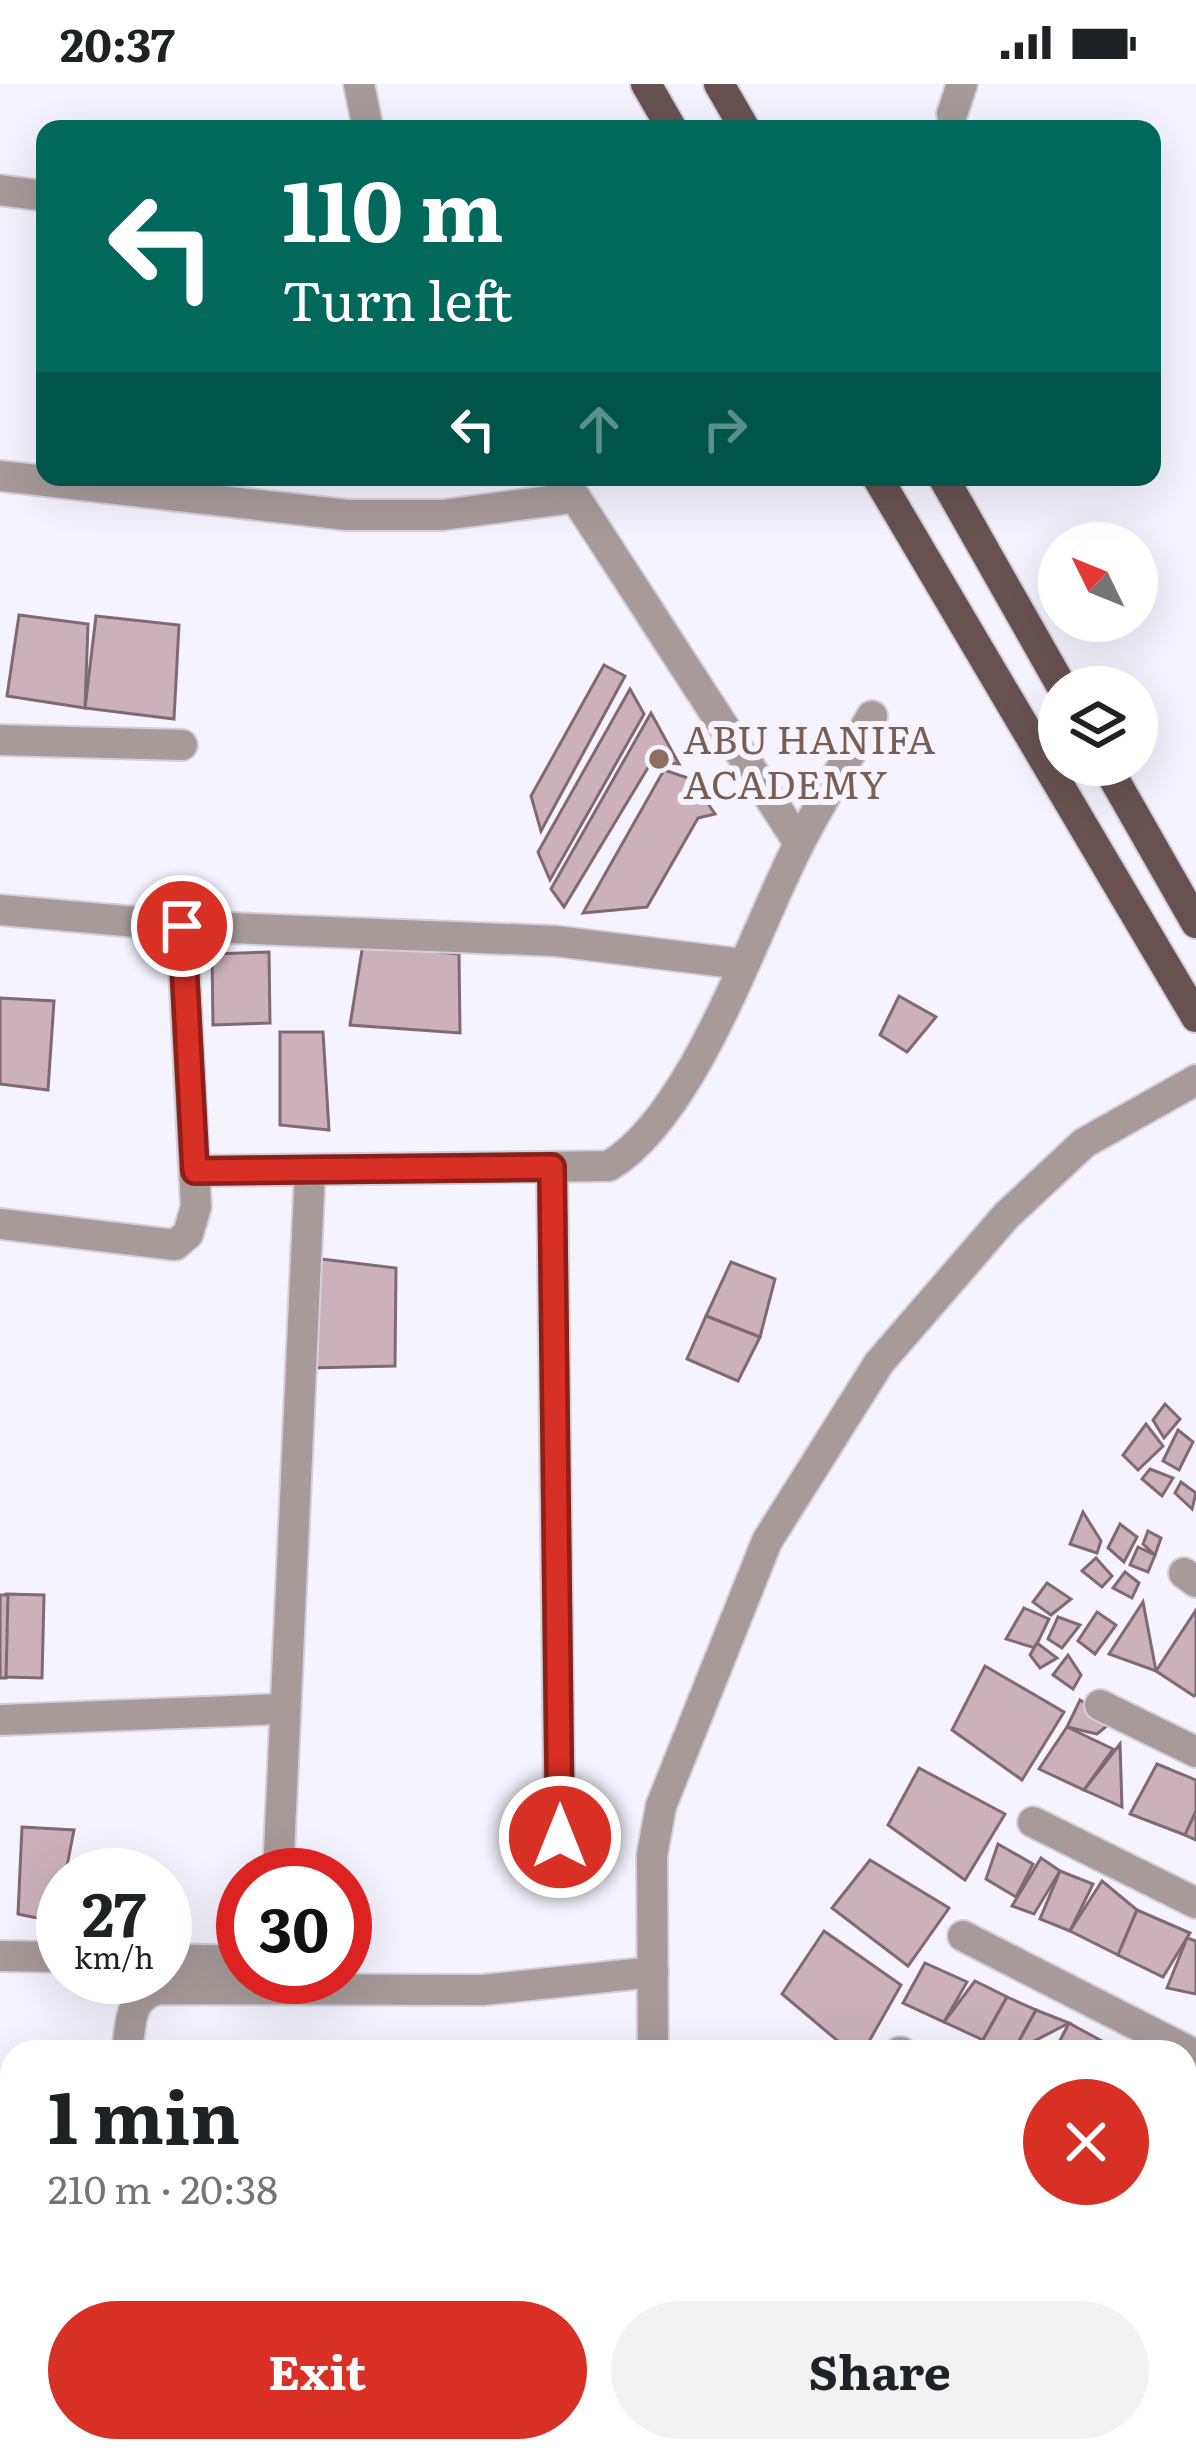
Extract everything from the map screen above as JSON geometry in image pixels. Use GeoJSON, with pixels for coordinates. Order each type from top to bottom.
{"type":"FeatureCollection","features":[{"type":"Feature","properties":{"kind":"main road"},"geometry":{"type":"LineString","coordinates":[[646,84],[667,120]]}},
{"type":"Feature","properties":{"kind":"main road"},"geometry":{"type":"LineString","coordinates":[[719,84],[740,120]]}},
{"type":"Feature","properties":{"kind":"main road"},"geometry":{"type":"LineString","coordinates":[[883,486],[1196,1017]]}},
{"type":"Feature","properties":{"kind":"main road"},"geometry":{"type":"LineString","coordinates":[[948,486],[1050,666]]}},
{"type":"Feature","properties":{"kind":"main road"},"geometry":{"type":"LineString","coordinates":[[1118,786],[1196,923]]}},
{"type":"Feature","properties":{"kind":"street"},"geometry":{"type":"LineString","coordinates":[[359,84],[366,120]]}},
{"type":"Feature","properties":{"kind":"street"},"geometry":{"type":"LineString","coordinates":[[0,190],[36,195]]}},
{"type":"Feature","properties":{"kind":"street"},"geometry":{"type":"LineString","coordinates":[[0,476],[36,480]]}},
{"type":"Feature","properties":{"kind":"street"},"geometry":{"type":"LineString","coordinates":[[89,486],[347,515],[443,515],[567,488],[799,844]]}},
{"type":"Feature","properties":{"kind":"street"},"geometry":{"type":"LineString","coordinates":[[195,1171],[609,1166],[639,1148],[680,1089],[799,844],[872,716]]}},
{"type":"Feature","properties":{"kind":"street"},"geometry":{"type":"LineString","coordinates":[[0,740],[182,746]]}},
{"type":"Feature","properties":{"kind":"street"},"geometry":{"type":"LineString","coordinates":[[0,910],[182,926],[555,941],[742,964]]}},
{"type":"Feature","properties":{"kind":"street"},"geometry":{"type":"LineString","coordinates":[[0,1224],[175,1245],[188,1234],[196,1207],[182,926]]}},
{"type":"Feature","properties":{"kind":"street"},"geometry":{"type":"LineString","coordinates":[[645,2040],[652,1972],[652,1855],[661,1806],[747,1582],[829,1437],[910,1321],[1059,1164],[1196,1079]]}},
{"type":"Feature","properties":{"kind":"street"},"geometry":{"type":"LineString","coordinates":[[552,1167],[560,1879]]}},
{"type":"Feature","properties":{"kind":"street"},"geometry":{"type":"LineString","coordinates":[[279,1848],[310,1170]]}},
{"type":"Feature","properties":{"kind":"street"},"geometry":{"type":"LineString","coordinates":[[1100,1706],[1196,1752]]}},
{"type":"Feature","properties":{"kind":"street"},"geometry":{"type":"LineString","coordinates":[[0,1720],[282,1709]]}},
{"type":"Feature","properties":{"kind":"street"},"geometry":{"type":"LineString","coordinates":[[1034,1822],[1196,1903]]}},
{"type":"Feature","properties":{"kind":"street"},"geometry":{"type":"LineString","coordinates":[[963,1936],[1167,2040]]}},
{"type":"Feature","properties":{"kind":"street"},"geometry":{"type":"LineString","coordinates":[[0,1956],[36,1957]]}},
{"type":"Feature","properties":{"kind":"street"},"geometry":{"type":"LineString","coordinates":[[129,2040],[135,2003],[145,1992],[159,1989],[483,1990],[652,1972]]}},
{"type":"Feature","properties":{"kind":"building"},"geometry":{"type":"Polygon","coordinates":[[[19,615],[88,624],[85,708],[7,696],[19,615]]]}},
{"type":"Feature","properties":{"kind":"building"},"geometry":{"type":"Polygon","coordinates":[[[96,616],[179,625],[174,719],[85,708],[96,616]]]}},
{"type":"Feature","properties":{"kind":"building"},"geometry":{"type":"Polygon","coordinates":[[[604,665],[625,676],[541,831],[531,796],[604,665]]]}},
{"type":"Feature","properties":{"kind":"building"},"geometry":{"type":"Polygon","coordinates":[[[630,689],[644,714],[550,880],[538,852],[630,689]]]}},
{"type":"Feature","properties":{"kind":"building"},"geometry":{"type":"Polygon","coordinates":[[[651,713],[679,764],[652,761],[564,907],[551,889],[651,713]]]}},
{"type":"Feature","properties":{"kind":"building"},"geometry":{"type":"Polygon","coordinates":[[[664,770],[691,779],[715,814],[698,818],[647,907],[583,913],[664,770]]]}},
{"type":"Feature","properties":{"kind":"building"},"geometry":{"type":"Polygon","coordinates":[[[363,944],[459,954],[460,1033],[350,1025],[363,944]]]}},
{"type":"Feature","properties":{"kind":"building"},"geometry":{"type":"Polygon","coordinates":[[[269,952],[270,1023],[213,1025],[212,954],[269,952]]]}},
{"type":"Feature","properties":{"kind":"building"},"geometry":{"type":"Polygon","coordinates":[[[899,996],[936,1017],[907,1052],[880,1035],[899,996]]]}},
{"type":"Feature","properties":{"kind":"building"},"geometry":{"type":"Polygon","coordinates":[[[0,998],[54,1001],[48,1090],[0,1084],[0,998]]]}},
{"type":"Feature","properties":{"kind":"building"},"geometry":{"type":"Polygon","coordinates":[[[280,1032],[323,1032],[329,1130],[280,1125],[280,1032]]]}},
{"type":"Feature","properties":{"kind":"building"},"geometry":{"type":"Polygon","coordinates":[[[313,1258],[396,1268],[395,1366],[311,1368],[313,1258]]]}},
{"type":"Feature","properties":{"kind":"building"},"geometry":{"type":"Polygon","coordinates":[[[731,1262],[775,1279],[760,1337],[706,1316],[731,1262]]]}},
{"type":"Feature","properties":{"kind":"building"},"geometry":{"type":"Polygon","coordinates":[[[706,1316],[760,1337],[738,1381],[687,1359],[706,1316]]]}},
{"type":"Feature","properties":{"kind":"building"},"geometry":{"type":"Polygon","coordinates":[[[1165,1404],[1180,1419],[1164,1438],[1153,1420],[1165,1404]]]}},
{"type":"Feature","properties":{"kind":"building"},"geometry":{"type":"Polygon","coordinates":[[[1146,1424],[1163,1446],[1138,1470],[1123,1455],[1146,1424]]]}},
{"type":"Feature","properties":{"kind":"building"},"geometry":{"type":"Polygon","coordinates":[[[1178,1430],[1193,1442],[1179,1470],[1163,1461],[1178,1430]]]}},
{"type":"Feature","properties":{"kind":"building"},"geometry":{"type":"Polygon","coordinates":[[[1150,1469],[1173,1478],[1162,1496],[1142,1479],[1150,1469]]]}},
{"type":"Feature","properties":{"kind":"building"},"geometry":{"type":"Polygon","coordinates":[[[1181,1482],[1196,1493],[1192,1509],[1175,1493],[1181,1482]]]}},
{"type":"Feature","properties":{"kind":"building"},"geometry":{"type":"Polygon","coordinates":[[[1083,1512],[1101,1541],[1097,1553],[1070,1544],[1083,1512]]]}},
{"type":"Feature","properties":{"kind":"building"},"geometry":{"type":"Polygon","coordinates":[[[1120,1524],[1137,1537],[1124,1562],[1108,1548],[1120,1524]]]}},
{"type":"Feature","properties":{"kind":"building"},"geometry":{"type":"Polygon","coordinates":[[[1148,1531],[1161,1538],[1155,1555],[1143,1544],[1148,1531]]]}},
{"type":"Feature","properties":{"kind":"building"},"geometry":{"type":"Polygon","coordinates":[[[1138,1547],[1155,1555],[1148,1572],[1130,1565],[1138,1547]]]}},
{"type":"Feature","properties":{"kind":"building"},"geometry":{"type":"Polygon","coordinates":[[[1096,1558],[1112,1576],[1102,1587],[1082,1571],[1096,1558]]]}},
{"type":"Feature","properties":{"kind":"building"},"geometry":{"type":"Polygon","coordinates":[[[1125,1572],[1139,1583],[1132,1598],[1113,1588],[1125,1572]]]}},
{"type":"Feature","properties":{"kind":"building"},"geometry":{"type":"Polygon","coordinates":[[[1047,1583],[1071,1599],[1051,1615],[1033,1602],[1047,1583]]]}},
{"type":"Feature","properties":{"kind":"building"},"geometry":{"type":"Polygon","coordinates":[[[6,1594],[44,1595],[42,1678],[4,1677],[6,1594]]]}},
{"type":"Feature","properties":{"kind":"building"},"geometry":{"type":"Polygon","coordinates":[[[0,1595],[8,1595],[6,1678],[0,1678],[0,1595]]]}},
{"type":"Feature","properties":{"kind":"building"},"geometry":{"type":"Polygon","coordinates":[[[1143,1602],[1156,1671],[1109,1654],[1143,1602]]]}},
{"type":"Feature","properties":{"kind":"building"},"geometry":{"type":"Polygon","coordinates":[[[1024,1608],[1049,1619],[1035,1648],[1006,1639],[1024,1608]]]}},
{"type":"Feature","properties":{"kind":"building"},"geometry":{"type":"Polygon","coordinates":[[[1196,1610],[1196,1694],[1194,1696],[1156,1671],[1196,1610]]]}},
{"type":"Feature","properties":{"kind":"building"},"geometry":{"type":"Polygon","coordinates":[[[1097,1612],[1116,1625],[1095,1654],[1078,1641],[1097,1612]]]}},
{"type":"Feature","properties":{"kind":"building"},"geometry":{"type":"Polygon","coordinates":[[[1058,1617],[1080,1625],[1062,1648],[1048,1639],[1058,1617]]]}},
{"type":"Feature","properties":{"kind":"building"},"geometry":{"type":"Polygon","coordinates":[[[1037,1643],[1057,1658],[1040,1668],[1030,1655],[1037,1643]]]}},
{"type":"Feature","properties":{"kind":"building"},"geometry":{"type":"Polygon","coordinates":[[[1068,1655],[1081,1675],[1073,1689],[1053,1675],[1068,1655]]]}},
{"type":"Feature","properties":{"kind":"building"},"geometry":{"type":"Polygon","coordinates":[[[985,1666],[1064,1712],[1022,1780],[952,1730],[985,1666]]]}},
{"type":"Feature","properties":{"kind":"building"},"geometry":{"type":"Polygon","coordinates":[[[1080,1700],[1114,1720],[1097,1734],[1067,1727],[1080,1700]]]}},
{"type":"Feature","properties":{"kind":"building"},"geometry":{"type":"Polygon","coordinates":[[[1067,1727],[1113,1749],[1084,1790],[1039,1769],[1067,1727]]]}},
{"type":"Feature","properties":{"kind":"building"},"geometry":{"type":"Polygon","coordinates":[[[1120,1744],[1122,1807],[1084,1790],[1120,1744]]]}},
{"type":"Feature","properties":{"kind":"building"},"geometry":{"type":"Polygon","coordinates":[[[1157,1764],[1196,1780],[1196,1811],[1185,1835],[1130,1814],[1157,1764]]]}},
{"type":"Feature","properties":{"kind":"building"},"geometry":{"type":"Polygon","coordinates":[[[919,1768],[1005,1814],[965,1880],[888,1825],[919,1768]]]}},
{"type":"Feature","properties":{"kind":"building"},"geometry":{"type":"Polygon","coordinates":[[[1196,1811],[1196,1840],[1185,1835],[1196,1811]]]}},
{"type":"Feature","properties":{"kind":"building"},"geometry":{"type":"Polygon","coordinates":[[[22,1827],[74,1830],[70,1848],[36,1848],[36,1918],[18,1914],[22,1827]]]}},
{"type":"Feature","properties":{"kind":"building"},"geometry":{"type":"Polygon","coordinates":[[[998,1844],[1033,1864],[1016,1897],[986,1879],[998,1844]]]}},
{"type":"Feature","properties":{"kind":"building"},"geometry":{"type":"Polygon","coordinates":[[[1041,1858],[1060,1871],[1034,1914],[1012,1906],[1041,1858]]]}},
{"type":"Feature","properties":{"kind":"building"},"geometry":{"type":"Polygon","coordinates":[[[870,1860],[949,1908],[908,1966],[832,1908],[870,1860]]]}},
{"type":"Feature","properties":{"kind":"building"},"geometry":{"type":"Polygon","coordinates":[[[1060,1871],[1093,1884],[1070,1931],[1040,1919],[1060,1871]]]}},
{"type":"Feature","properties":{"kind":"building"},"geometry":{"type":"Polygon","coordinates":[[[1102,1881],[1137,1910],[1118,1955],[1070,1931],[1102,1881]]]}},
{"type":"Feature","properties":{"kind":"building"},"geometry":{"type":"Polygon","coordinates":[[[1137,1910],[1190,1933],[1163,1977],[1118,1955],[1137,1910]]]}},
{"type":"Feature","properties":{"kind":"building"},"geometry":{"type":"Polygon","coordinates":[[[824,1931],[901,1985],[870,2040],[837,2040],[782,1994],[824,1931]]]}},
{"type":"Feature","properties":{"kind":"building"},"geometry":{"type":"Polygon","coordinates":[[[1187,1938],[1196,1941],[1196,1994],[1167,1988],[1187,1938]]]}},
{"type":"Feature","properties":{"kind":"building"},"geometry":{"type":"Polygon","coordinates":[[[925,1963],[967,1982],[944,2022],[903,2003],[925,1963]]]}},
{"type":"Feature","properties":{"kind":"building"},"geometry":{"type":"Polygon","coordinates":[[[975,1981],[1007,1997],[983,2040],[944,2022],[975,1981]]]}},
{"type":"Feature","properties":{"kind":"building"},"geometry":{"type":"Polygon","coordinates":[[[1007,1997],[1036,2010],[1020,2040],[983,2040],[1007,1997]]]}},
{"type":"Feature","properties":{"kind":"building"},"geometry":{"type":"Polygon","coordinates":[[[1036,2010],[1069,2023],[1036,2040],[1020,2040],[1036,2010]]]}},
{"type":"Feature","properties":{"kind":"building"},"geometry":{"type":"Polygon","coordinates":[[[1069,2023],[1098,2039],[1098,2040],[1060,2040],[1069,2023]]]}},
{"type":"Feature","properties":{"kind":"place","name":"ABU HANIFA ACADEMY"},"geometry":{"type":"Point","coordinates":[659,759]}},
{"type":"Feature","properties":{"kind":"route"},"geometry":{"type":"LineString","coordinates":[[182,926],[195,1171],[552,1167],[561,1585],[560,1837]]}}]}
